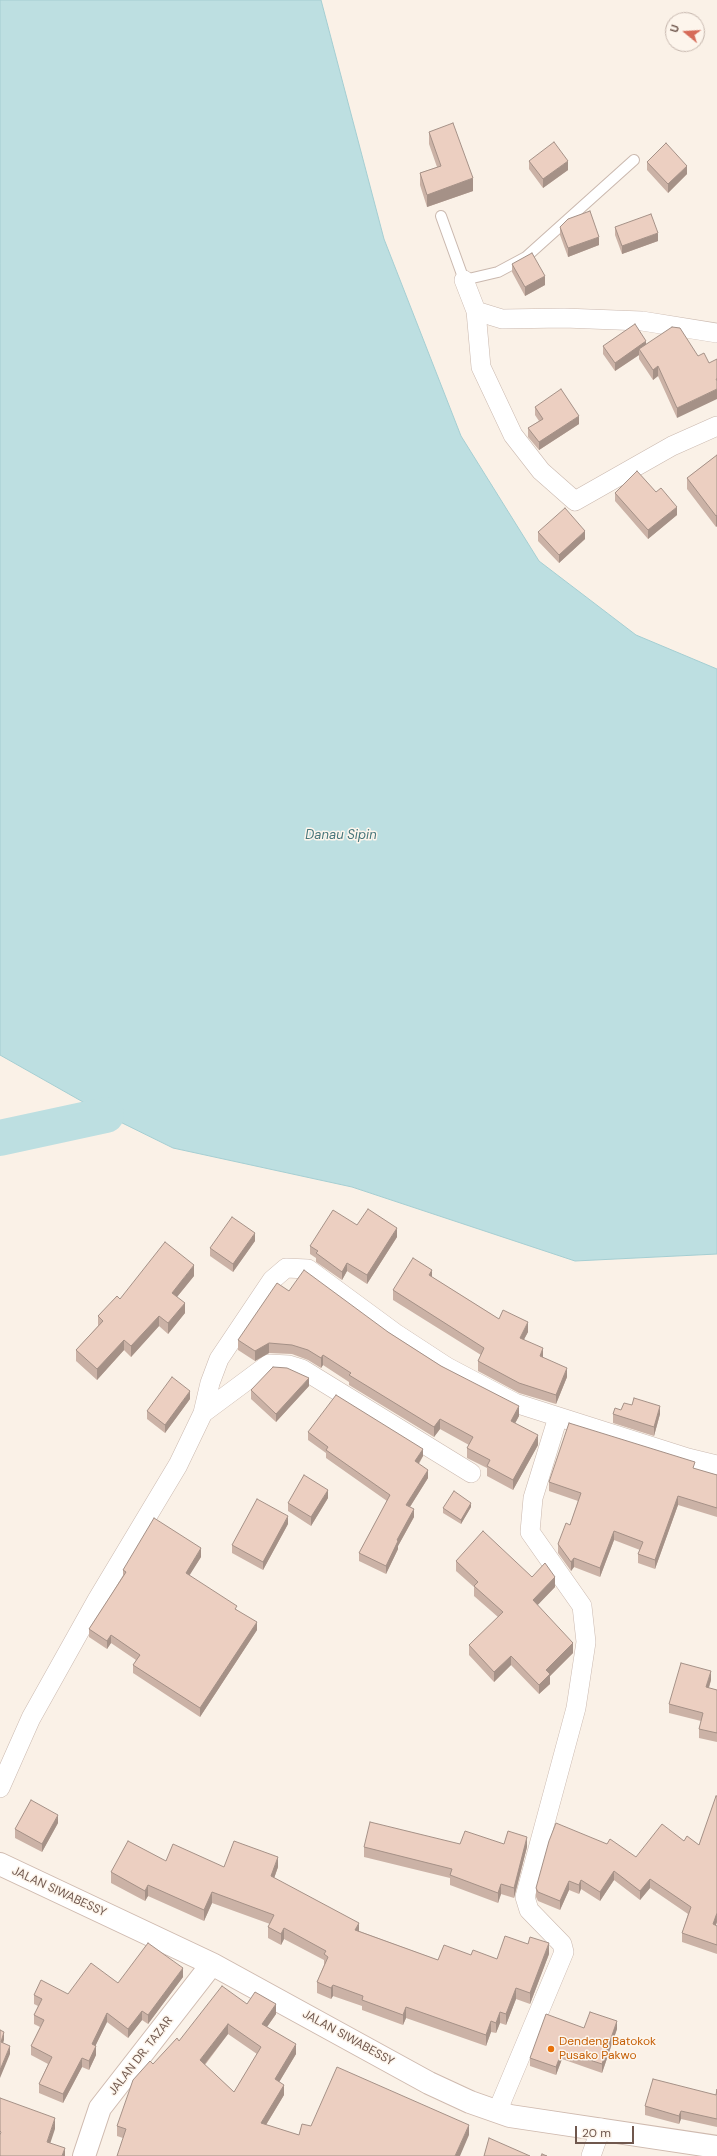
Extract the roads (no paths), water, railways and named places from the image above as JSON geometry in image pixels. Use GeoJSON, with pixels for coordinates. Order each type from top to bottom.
{"type":"FeatureCollection","features":[{"type":"Feature","properties":{"kind":"main road","name":"JALAN SIWABESSY"},"geometry":{"type":"LineString","coordinates":[[0,1864],[212,1964],[429,2083],[470,2102],[510,2116],[601,2128],[717,2147]]}},
{"type":"Feature","properties":{"kind":"main road","name":"JALAN DR. TAZAR"},"geometry":{"type":"LineString","coordinates":[[84,2156],[100,2108],[212,1964]]}},
{"type":"Feature","properties":{"kind":"street"},"geometry":{"type":"LineString","coordinates":[[464,280],[476,311],[481,367],[513,435],[541,472],[575,500],[672,446],[717,426]]}},
{"type":"Feature","properties":{"kind":"street"},"geometry":{"type":"LineString","coordinates":[[476,311],[502,319],[564,318],[642,321],[717,333]]}},
{"type":"Feature","properties":{"kind":"street"},"geometry":{"type":"LineString","coordinates":[[0,1788],[31,1718],[97,1600],[178,1465],[203,1413],[210,1383],[220,1359],[272,1280],[286,1268],[300,1267],[308,1269],[395,1333],[447,1367],[515,1403],[688,1458],[717,1465]]}},
{"type":"Feature","properties":{"kind":"street"},"geometry":{"type":"LineString","coordinates":[[203,1413],[269,1364],[289,1365],[302,1369],[471,1472]]}},
{"type":"Feature","properties":{"kind":"street"},"geometry":{"type":"LineString","coordinates":[[497,2112],[564,1952],[562,1944],[529,1910],[525,1897],[576,1708],[586,1642],[582,1606],[530,1532],[533,1498],[558,1417]]}},
{"type":"Feature","properties":{"kind":"street"},"geometry":{"type":"LineString","coordinates":[[591,2156],[601,2128]]}},
{"type":"Feature","properties":{"kind":"lane"},"geometry":{"type":"LineString","coordinates":[[440,216],[464,280],[498,272],[526,256],[634,160]]}},
{"type":"Feature","properties":{"kind":"water","name":"Danau Sipin"},"geometry":{"type":"Polygon","coordinates":[[[0,0],[321,0],[384,239],[461,436],[539,561],[636,635],[717,669],[717,1254],[575,1261],[352,1187],[173,1148],[106,1115],[0,1055],[0,0]]]}},
{"type":"Feature","properties":{"kind":"waterway"},"geometry":{"type":"LineString","coordinates":[[0,1138],[106,1115]]}},
{"type":"Feature","properties":{"kind":"place","name":"Dendeng Batokok Pusako Pakwo"},"geometry":{"type":"Point","coordinates":[551,2049]}}]}
